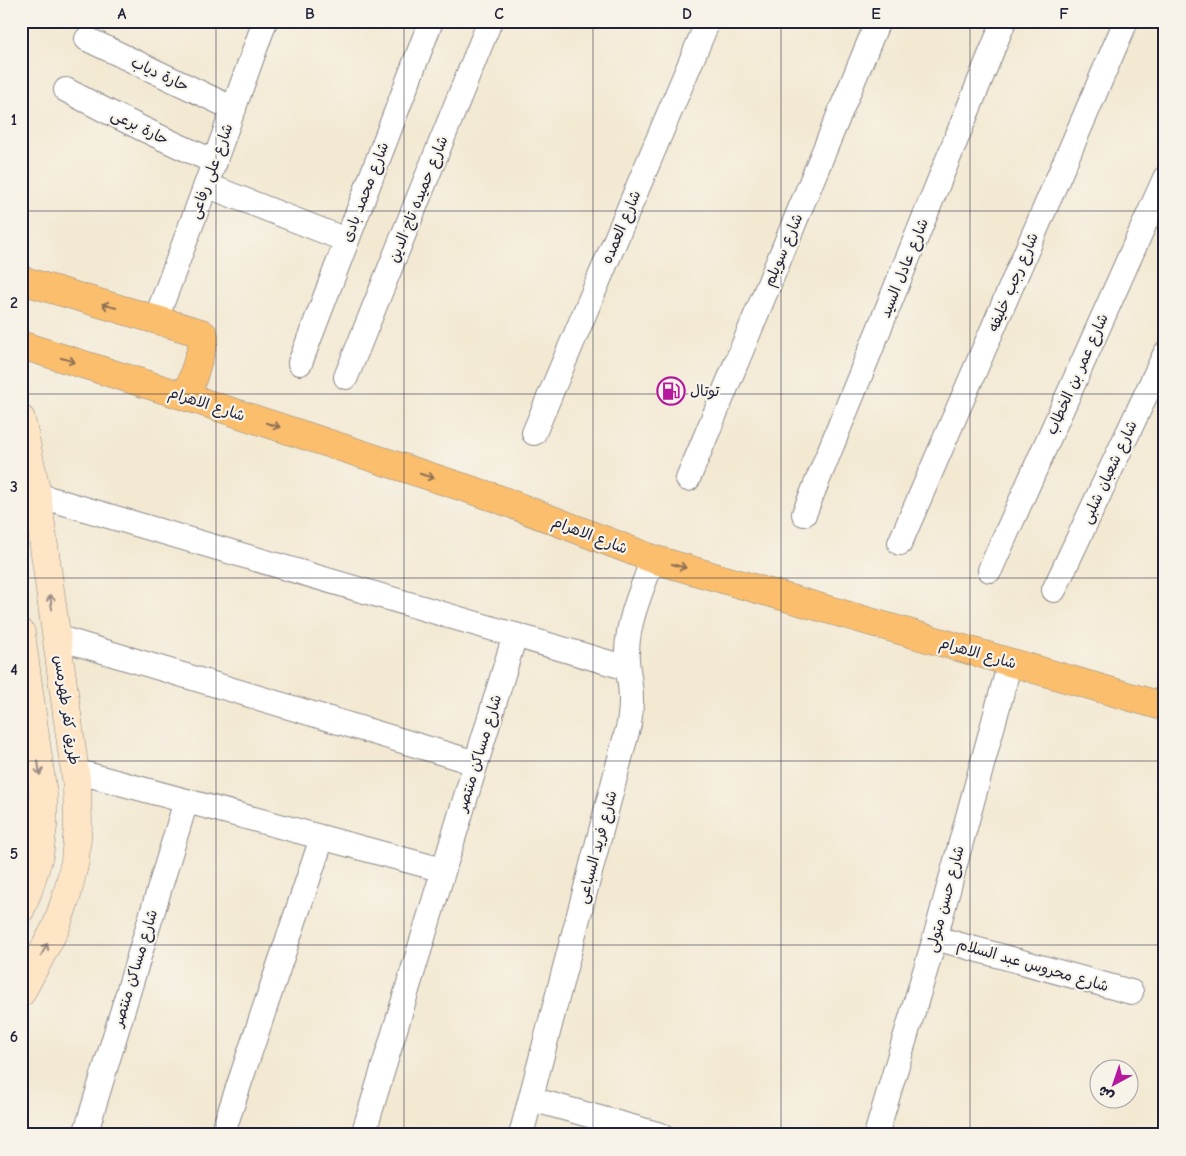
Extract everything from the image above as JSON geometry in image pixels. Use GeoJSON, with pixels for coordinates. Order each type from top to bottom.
{"type":"FeatureCollection","features":[{"type":"Feature","properties":{"kind":"main road"},"geometry":{"type":"LineString","coordinates":[[21,280],[201,333],[204,336],[204,340],[187,397]]}},
{"type":"Feature","properties":{"kind":"main road","name":"شارع الاهرام"},"geometry":{"type":"LineString","coordinates":[[21,345],[496,498],[653,559],[1165,707]]}},
{"type":"Feature","properties":{"kind":"street","name":"شارع على رفاعى"},"geometry":{"type":"LineString","coordinates":[[156,319],[265,21]]}},
{"type":"Feature","properties":{"kind":"street","name":"شارع محمد بادى"},"geometry":{"type":"LineString","coordinates":[[300,362],[431,21]]}},
{"type":"Feature","properties":{"kind":"street","name":"شارع حميده تاج الدين"},"geometry":{"type":"LineString","coordinates":[[346,377],[490,21]]}},
{"type":"Feature","properties":{"kind":"street","name":"شارع العمده"},"geometry":{"type":"LineString","coordinates":[[534,433],[708,21]]}},
{"type":"Feature","properties":{"kind":"street","name":"شارع سويلم"},"geometry":{"type":"LineString","coordinates":[[688,479],[878,21]]}},
{"type":"Feature","properties":{"kind":"street","name":"شارع عادل السيد"},"geometry":{"type":"LineString","coordinates":[[804,514],[1004,21]]}},
{"type":"Feature","properties":{"kind":"street","name":"شارع رجب خليفه"},"geometry":{"type":"LineString","coordinates":[[900,543],[1126,21]]}},
{"type":"Feature","properties":{"kind":"street","name":"حارة دياب"},"geometry":{"type":"LineString","coordinates":[[87,39],[234,109]]}},
{"type":"Feature","properties":{"kind":"street","name":"حارة برعى"},"geometry":{"type":"LineString","coordinates":[[66,90],[123,120],[215,162]]}},
{"type":"Feature","properties":{"kind":"street","name":"شارع عمر بن الخطاب"},"geometry":{"type":"LineString","coordinates":[[990,570],[1165,178]]}},
{"type":"Feature","properties":{"kind":"street"},"geometry":{"type":"LineString","coordinates":[[206,185],[346,240]]}},
{"type":"Feature","properties":{"kind":"street","name":"شارع شعبان شلبى"},"geometry":{"type":"LineString","coordinates":[[1054,590],[1165,354]]}},
{"type":"Feature","properties":{"kind":"street","name":"طريق كفر طهرمس"},"geometry":{"type":"LineString","coordinates":[[21,419],[37,495],[78,787],[78,826],[75,861],[67,894],[56,927],[21,993]]}},
{"type":"Feature","properties":{"kind":"street"},"geometry":{"type":"LineString","coordinates":[[37,495],[627,668]]}},
{"type":"Feature","properties":{"kind":"street","name":"شارع فريد السباعى"},"geometry":{"type":"LineString","coordinates":[[521,1135],[629,724],[631,686],[627,668],[627,651],[632,617],[653,559]]}},
{"type":"Feature","properties":{"kind":"street"},"geometry":{"type":"LineString","coordinates":[[21,633],[43,795],[43,826],[39,856],[21,909]]}},
{"type":"Feature","properties":{"kind":"street","name":"شارع مساكن منتصر"},"geometry":{"type":"LineString","coordinates":[[363,1135],[515,635]]}},
{"type":"Feature","properties":{"kind":"street"},"geometry":{"type":"LineString","coordinates":[[56,637],[476,763]]}},
{"type":"Feature","properties":{"kind":"street","name":"شارع حسن متولى"},"geometry":{"type":"LineString","coordinates":[[876,1135],[936,938],[1010,662]]}},
{"type":"Feature","properties":{"kind":"street"},"geometry":{"type":"LineString","coordinates":[[75,771],[443,870]]}},
{"type":"Feature","properties":{"kind":"street","name":"شارع مساكن منتصر"},"geometry":{"type":"LineString","coordinates":[[85,1135],[186,801]]}},
{"type":"Feature","properties":{"kind":"street"},"geometry":{"type":"LineString","coordinates":[[43,826],[78,826]]}},
{"type":"Feature","properties":{"kind":"street"},"geometry":{"type":"LineString","coordinates":[[222,1135],[322,838]]}},
{"type":"Feature","properties":{"kind":"street","name":"شارع محروس عبد السلام"},"geometry":{"type":"LineString","coordinates":[[936,938],[1131,992]]}},
{"type":"Feature","properties":{"kind":"street"},"geometry":{"type":"LineString","coordinates":[[531,1099],[661,1135]]}},
{"type":"Feature","properties":{"kind":"place","name":"توتال"},"geometry":{"type":"Point","coordinates":[671,391]}}]}
